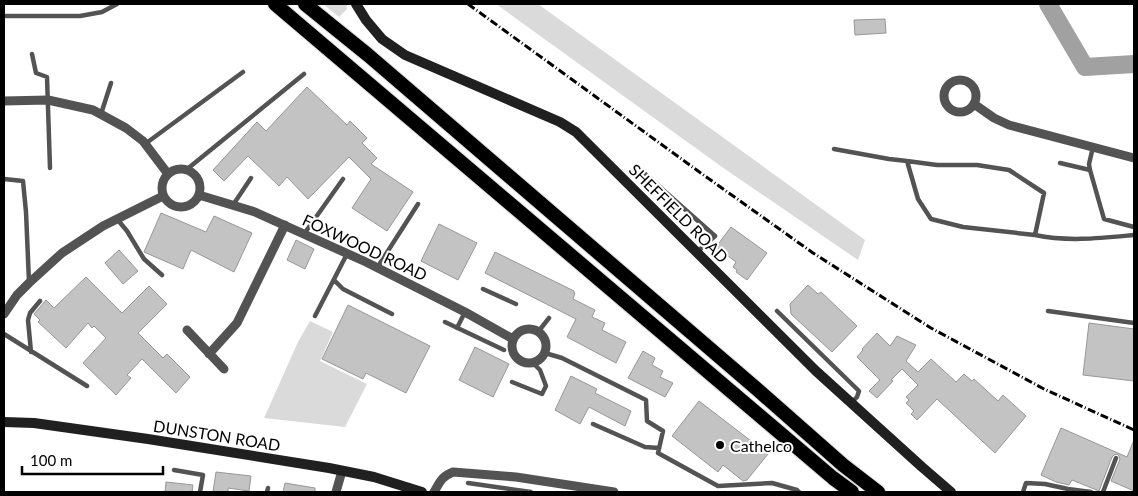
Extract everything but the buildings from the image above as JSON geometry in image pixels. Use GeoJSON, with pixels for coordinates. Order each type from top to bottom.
{"type":"FeatureCollection","features":[{"type":"Feature","properties":{"kind":"highway"},"geometry":{"type":"LineString","coordinates":[[275,4],[825,472],[852,492]]}},
{"type":"Feature","properties":{"kind":"highway"},"geometry":{"type":"LineString","coordinates":[[305,4],[368,55],[843,465],[878,492]]}},
{"type":"Feature","properties":{"kind":"main road","name":"SHEFFIELD ROAD"},"geometry":{"type":"LineString","coordinates":[[356,4],[366,20],[382,38],[405,55],[560,122],[576,132],[816,371],[951,492]]}},
{"type":"Feature","properties":{"kind":"main road","name":"DUNSTON ROAD"},"geometry":{"type":"LineString","coordinates":[[4,422],[34,423],[148,439],[342,471],[374,477],[422,492]]}},
{"type":"Feature","properties":{"kind":"street"},"geometry":{"type":"LineString","coordinates":[[4,101],[48,100],[93,110],[126,128],[145,144],[168,174]]}},
{"type":"Feature","properties":{"kind":"street"},"geometry":{"type":"LineString","coordinates":[[974,104],[994,118],[1009,125],[1134,158]]}},
{"type":"Feature","properties":{"kind":"street"},"geometry":{"type":"LineString","coordinates":[[176,169],[186,170],[192,172],[197,177],[200,182],[200,195],[191,205],[185,208],[178,208],[166,201],[163,196],[162,184],[168,174],[176,169]]}},
{"type":"Feature","properties":{"kind":"street","name":"FOXWOOD ROAD"},"geometry":{"type":"LineString","coordinates":[[200,195],[255,212],[304,234],[465,312],[513,339]]}},
{"type":"Feature","properties":{"kind":"street"},"geometry":{"type":"LineString","coordinates":[[4,314],[17,295],[62,254],[103,226],[163,196]]}},
{"type":"Feature","properties":{"kind":"street"},"geometry":{"type":"LineString","coordinates":[[209,354],[237,323],[284,225]]}},
{"type":"Feature","properties":{"kind":"street"},"geometry":{"type":"LineString","coordinates":[[527,329],[538,332],[543,336],[546,347],[545,353],[538,361],[533,363],[522,362],[517,359],[512,350],[513,339],[517,334],[527,329]]}},
{"type":"Feature","properties":{"kind":"street"},"geometry":{"type":"LineString","coordinates":[[187,330],[224,369]]}},
{"type":"Feature","properties":{"kind":"street"},"geometry":{"type":"LineString","coordinates":[[336,492],[342,471]]}},
{"type":"Feature","properties":{"kind":"street"},"geometry":{"type":"LineString","coordinates":[[434,492],[445,475],[453,472],[516,476],[614,492]]}},
{"type":"Feature","properties":{"kind":"lane"},"geometry":{"type":"LineString","coordinates":[[4,16],[80,16],[102,12],[118,4]]}},
{"type":"Feature","properties":{"kind":"lane"},"geometry":{"type":"LineString","coordinates":[[32,54],[36,73],[47,77],[50,168]]}},
{"type":"Feature","properties":{"kind":"lane"},"geometry":{"type":"LineString","coordinates":[[145,144],[243,72]]}},
{"type":"Feature","properties":{"kind":"lane"},"geometry":{"type":"LineString","coordinates":[[186,170],[304,74]]}},
{"type":"Feature","properties":{"kind":"lane"},"geometry":{"type":"LineString","coordinates":[[101,114],[112,83]]}},
{"type":"Feature","properties":{"kind":"lane"},"geometry":{"type":"LineString","coordinates":[[1092,147],[1089,164],[1104,219],[1134,227]]}},
{"type":"Feature","properties":{"kind":"lane"},"geometry":{"type":"LineString","coordinates":[[834,148],[889,159],[937,165],[977,165],[1009,170],[1044,193],[1035,235]]}},
{"type":"Feature","properties":{"kind":"lane"},"geometry":{"type":"LineString","coordinates":[[906,161],[918,199],[932,219],[963,226],[1055,239],[1134,235]]}},
{"type":"Feature","properties":{"kind":"lane"},"geometry":{"type":"LineString","coordinates":[[1060,163],[1090,170]]}},
{"type":"Feature","properties":{"kind":"lane"},"geometry":{"type":"LineString","coordinates":[[644,173],[715,236],[697,252]]}},
{"type":"Feature","properties":{"kind":"lane"},"geometry":{"type":"LineString","coordinates":[[233,205],[251,178]]}},
{"type":"Feature","properties":{"kind":"lane"},"geometry":{"type":"LineString","coordinates":[[4,179],[23,180],[29,283]]}},
{"type":"Feature","properties":{"kind":"lane"},"geometry":{"type":"LineString","coordinates":[[304,234],[343,179]]}},
{"type":"Feature","properties":{"kind":"lane"},"geometry":{"type":"LineString","coordinates":[[377,268],[418,204]]}},
{"type":"Feature","properties":{"kind":"lane"},"geometry":{"type":"LineString","coordinates":[[117,219],[127,231],[144,259],[162,275]]}},
{"type":"Feature","properties":{"kind":"lane"},"geometry":{"type":"LineString","coordinates":[[315,316],[347,254]]}},
{"type":"Feature","properties":{"kind":"lane"},"geometry":{"type":"LineString","coordinates":[[334,280],[343,290],[392,314]]}},
{"type":"Feature","properties":{"kind":"lane"},"geometry":{"type":"LineString","coordinates":[[483,290],[516,304]]}},
{"type":"Feature","properties":{"kind":"lane"},"geometry":{"type":"LineString","coordinates":[[31,352],[28,320],[30,313],[40,301]]}},
{"type":"Feature","properties":{"kind":"lane"},"geometry":{"type":"LineString","coordinates":[[777,311],[859,391],[852,404]]}},
{"type":"Feature","properties":{"kind":"lane"},"geometry":{"type":"LineString","coordinates":[[457,328],[465,312]]}},
{"type":"Feature","properties":{"kind":"lane"},"geometry":{"type":"LineString","coordinates":[[1048,312],[1134,323]]}},
{"type":"Feature","properties":{"kind":"lane"},"geometry":{"type":"LineString","coordinates":[[538,332],[549,318]]}},
{"type":"Feature","properties":{"kind":"lane"},"geometry":{"type":"LineString","coordinates":[[445,322],[504,350]]}},
{"type":"Feature","properties":{"kind":"lane"},"geometry":{"type":"LineString","coordinates":[[4,334],[87,386]]}},
{"type":"Feature","properties":{"kind":"lane"},"geometry":{"type":"LineString","coordinates":[[545,353],[562,358],[646,400],[648,421],[663,431],[659,450]]}},
{"type":"Feature","properties":{"kind":"lane"},"geometry":{"type":"LineString","coordinates":[[512,382],[542,394],[546,386],[540,370],[533,363]]}},
{"type":"Feature","properties":{"kind":"lane"},"geometry":{"type":"LineString","coordinates":[[593,424],[646,447],[659,450],[718,486],[772,484],[799,492]]}},
{"type":"Feature","properties":{"kind":"lane"},"geometry":{"type":"LineString","coordinates":[[1103,492],[1116,458]]}},
{"type":"Feature","properties":{"kind":"lane"},"geometry":{"type":"LineString","coordinates":[[174,470],[203,475],[200,492]]}},
{"type":"Feature","properties":{"kind":"lane"},"geometry":{"type":"LineString","coordinates":[[468,483],[531,492]]}},
{"type":"Feature","properties":{"kind":"lane"},"geometry":{"type":"LineString","coordinates":[[1023,492],[1026,483],[1045,484],[1091,492]]}},
{"type":"Feature","properties":{"kind":"shaded area"},"geometry":{"type":"Polygon","coordinates":[[[323,4],[346,4],[347,9],[339,17],[323,4]]]}},
{"type":"Feature","properties":{"kind":"shaded area"},"geometry":{"type":"Polygon","coordinates":[[[496,4],[538,4],[865,240],[858,260],[722,167],[496,4]]]}},
{"type":"Feature","properties":{"kind":"shaded area"},"geometry":{"type":"Polygon","coordinates":[[[310,321],[333,332],[320,361],[367,384],[345,427],[264,418],[298,342],[310,321]]]}},
{"type":"Feature","properties":{"kind":"waterway"},"geometry":{"type":"LineString","coordinates":[[1048,4],[1085,67],[1134,64]]}},
{"type":"Feature","properties":{"kind":"railway"},"geometry":{"type":"LineString","coordinates":[[468,4],[813,253],[931,328],[1044,389],[1134,430]]}},
{"type":"Feature","properties":{"kind":"place","name":"Cathelco"},"geometry":{"type":"Point","coordinates":[720,445]}}]}
